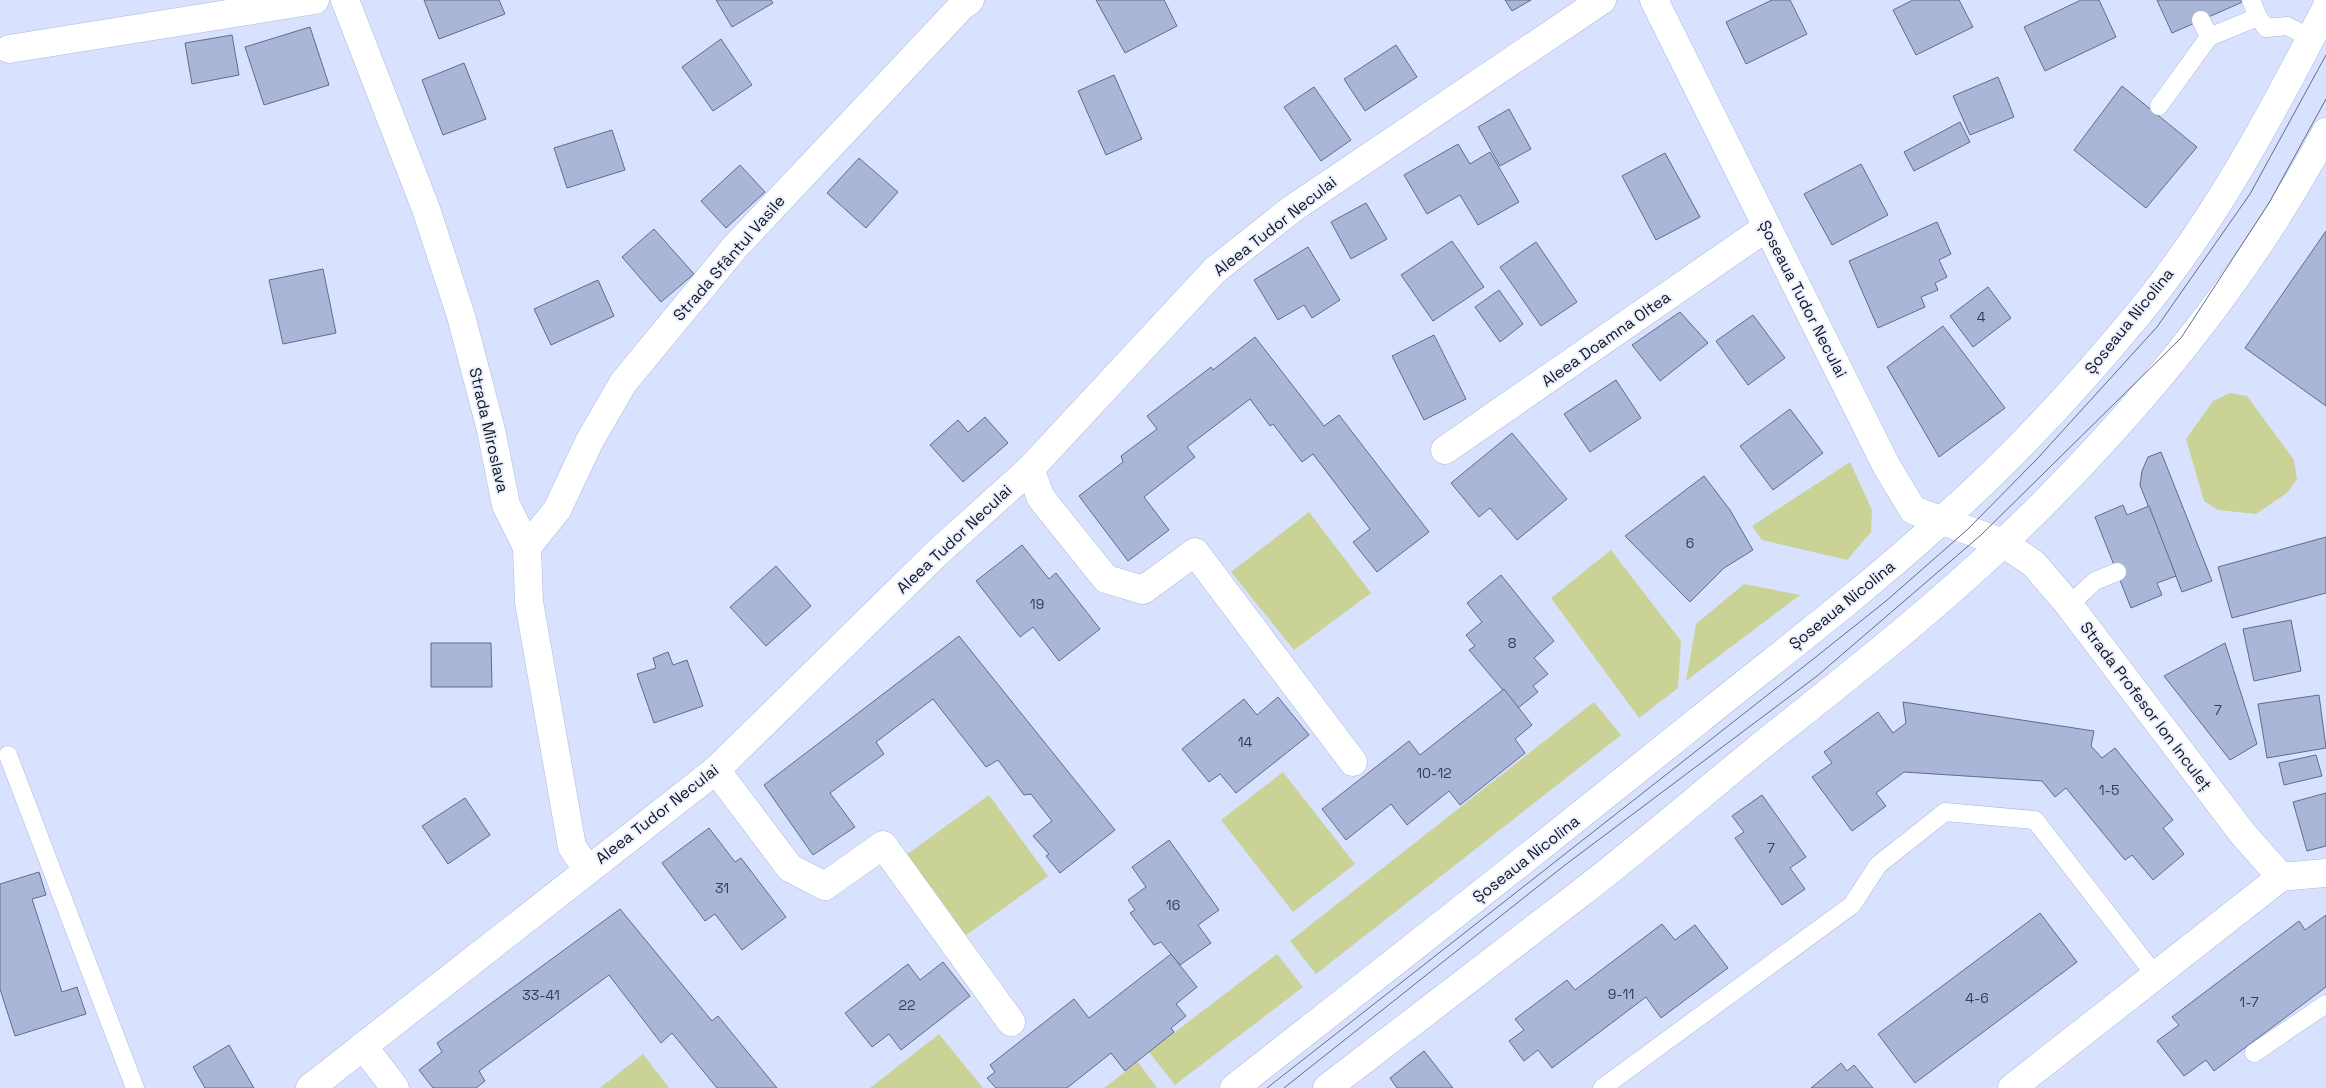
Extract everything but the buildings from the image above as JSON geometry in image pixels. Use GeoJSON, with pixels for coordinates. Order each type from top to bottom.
{"type":"FeatureCollection","features":[{"type":"Feature","properties":{"kind":"street"},"geometry":{"type":"LineString","coordinates":[[9,49],[315,0]]}},
{"type":"Feature","properties":{"kind":"street","name":"Strada Miroslava"},"geometry":{"type":"LineString","coordinates":[[345,0],[426,209],[461,316],[491,430],[506,505],[527,546],[530,602],[572,847],[588,868]]}},
{"type":"Feature","properties":{"kind":"street","name":"Aleea Tudor Neculai"},"geometry":{"type":"LineString","coordinates":[[310,1088],[588,868],[716,770],[938,552],[1030,469],[1215,270],[1300,203],[1602,0]]}},
{"type":"Feature","properties":{"kind":"street","name":"Șoseaua Tudor Neculai"},"geometry":{"type":"LineString","coordinates":[[1654,0],[1891,474],[1913,510],[2003,543]]}},
{"type":"Feature","properties":{"kind":"street","name":"Strada Sfântul Vasile"},"geometry":{"type":"LineString","coordinates":[[527,546],[557,510],[589,442],[622,383],[735,247],[963,2]]}},
{"type":"Feature","properties":{"kind":"street","name":"Șoseaua Nicolina"},"geometry":{"type":"LineString","coordinates":[[1234,1088],[1657,754],[1871,582],[1943,520],[2036,429],[2142,310],[2195,238],[2239,169],[2279,100],[2326,8]]}},
{"type":"Feature","properties":{"kind":"street"},"geometry":{"type":"LineString","coordinates":[[1327,1088],[1587,888],[1908,628],[2003,543],[2095,449],[2169,366],[2203,324],[2324,142]]}},
{"type":"Feature","properties":{"kind":"street","name":"Aleea Doamna Oltea"},"geometry":{"type":"LineString","coordinates":[[1446,450],[1767,227]]}},
{"type":"Feature","properties":{"kind":"street"},"geometry":{"type":"LineString","coordinates":[[1030,469],[1041,498],[1106,579],[1143,590],[1195,552],[1353,762]]}},
{"type":"Feature","properties":{"kind":"street","name":"Strada Profesor Ion Inculeț"},"geometry":{"type":"LineString","coordinates":[[2003,543],[2034,564],[2069,604],[2243,834],[2281,877]]}},
{"type":"Feature","properties":{"kind":"street"},"geometry":{"type":"LineString","coordinates":[[716,770],[790,868],[825,886],[883,845],[1011,1022]]}},
{"type":"Feature","properties":{"kind":"street"},"geometry":{"type":"LineString","coordinates":[[2012,1088],[2281,877],[2326,874]]}},
{"type":"Feature","properties":{"kind":"street"},"geometry":{"type":"LineString","coordinates":[[363,1046],[395,1088]]}},
{"type":"Feature","properties":{"kind":"lane"},"geometry":{"type":"LineString","coordinates":[[2250,0],[2266,28],[2287,26],[2311,38]]}},
{"type":"Feature","properties":{"kind":"lane"},"geometry":{"type":"LineString","coordinates":[[2159,106],[2209,37],[2258,17]]}},
{"type":"Feature","properties":{"kind":"lane"},"geometry":{"type":"LineString","coordinates":[[2201,20],[2209,37]]}},
{"type":"Feature","properties":{"kind":"lane"},"geometry":{"type":"LineString","coordinates":[[2069,604],[2094,581],[2117,572]]}},
{"type":"Feature","properties":{"kind":"lane"},"geometry":{"type":"LineString","coordinates":[[8,755],[135,1088]]}},
{"type":"Feature","properties":{"kind":"lane"},"geometry":{"type":"LineString","coordinates":[[1602,1088],[1852,905],[1878,865],[1945,812],[2035,820],[2155,975]]}},
{"type":"Feature","properties":{"kind":"lane"},"geometry":{"type":"LineString","coordinates":[[2254,1053],[2326,1004]]}},
{"type":"Feature","properties":{"kind":"green space"},"geometry":{"type":"Polygon","coordinates":[[[2230,393],[2247,396],[2294,460],[2297,479],[2287,493],[2256,514],[2218,510],[2204,501],[2186,439],[2213,401],[2230,393]]]}},
{"type":"Feature","properties":{"kind":"green space"},"geometry":{"type":"Polygon","coordinates":[[[1850,462],[1872,510],[1871,532],[1847,560],[1762,540],[1752,526],[1850,462]]]}},
{"type":"Feature","properties":{"kind":"green space"},"geometry":{"type":"Polygon","coordinates":[[[1309,512],[1371,593],[1294,650],[1231,572],[1309,512]]]}},
{"type":"Feature","properties":{"kind":"green space"},"geometry":{"type":"Polygon","coordinates":[[[1611,550],[1681,641],[1678,688],[1639,718],[1551,598],[1611,550]]]}},
{"type":"Feature","properties":{"kind":"green space"},"geometry":{"type":"Polygon","coordinates":[[[1744,584],[1800,595],[1686,681],[1696,624],[1744,584]]]}},
{"type":"Feature","properties":{"kind":"green space"},"geometry":{"type":"Polygon","coordinates":[[[1594,702],[1621,735],[1316,974],[1290,941],[1594,702]]]}},
{"type":"Feature","properties":{"kind":"green space"},"geometry":{"type":"Polygon","coordinates":[[[1283,772],[1355,864],[1293,912],[1221,820],[1283,772]]]}},
{"type":"Feature","properties":{"kind":"green space"},"geometry":{"type":"Polygon","coordinates":[[[989,795],[1048,876],[965,936],[906,855],[989,795]]]}},
{"type":"Feature","properties":{"kind":"green space"},"geometry":{"type":"Polygon","coordinates":[[[1277,954],[1303,987],[1175,1085],[1149,1052],[1277,954]]]}},
{"type":"Feature","properties":{"kind":"green space"},"geometry":{"type":"Polygon","coordinates":[[[939,1034],[983,1088],[870,1088],[939,1034]]]}},
{"type":"Feature","properties":{"kind":"green space"},"geometry":{"type":"Polygon","coordinates":[[[643,1054],[669,1088],[600,1088],[643,1054]]]}},
{"type":"Feature","properties":{"kind":"green space"},"geometry":{"type":"Polygon","coordinates":[[[1138,1062],[1157,1088],[1104,1088],[1138,1062]]]}},
{"type":"Feature","properties":{"kind":"tram line"},"geometry":{"type":"LineString","coordinates":[[1267,1088],[1807,664],[1886,601],[1967,530],[2037,459],[2157,327],[2250,194],[2326,55]]}},
{"type":"Feature","properties":{"kind":"tram line"},"geometry":{"type":"LineString","coordinates":[[1284,1088],[1565,865],[1817,676],[1981,535],[2181,338],[2269,203],[2326,99]]}}]}
